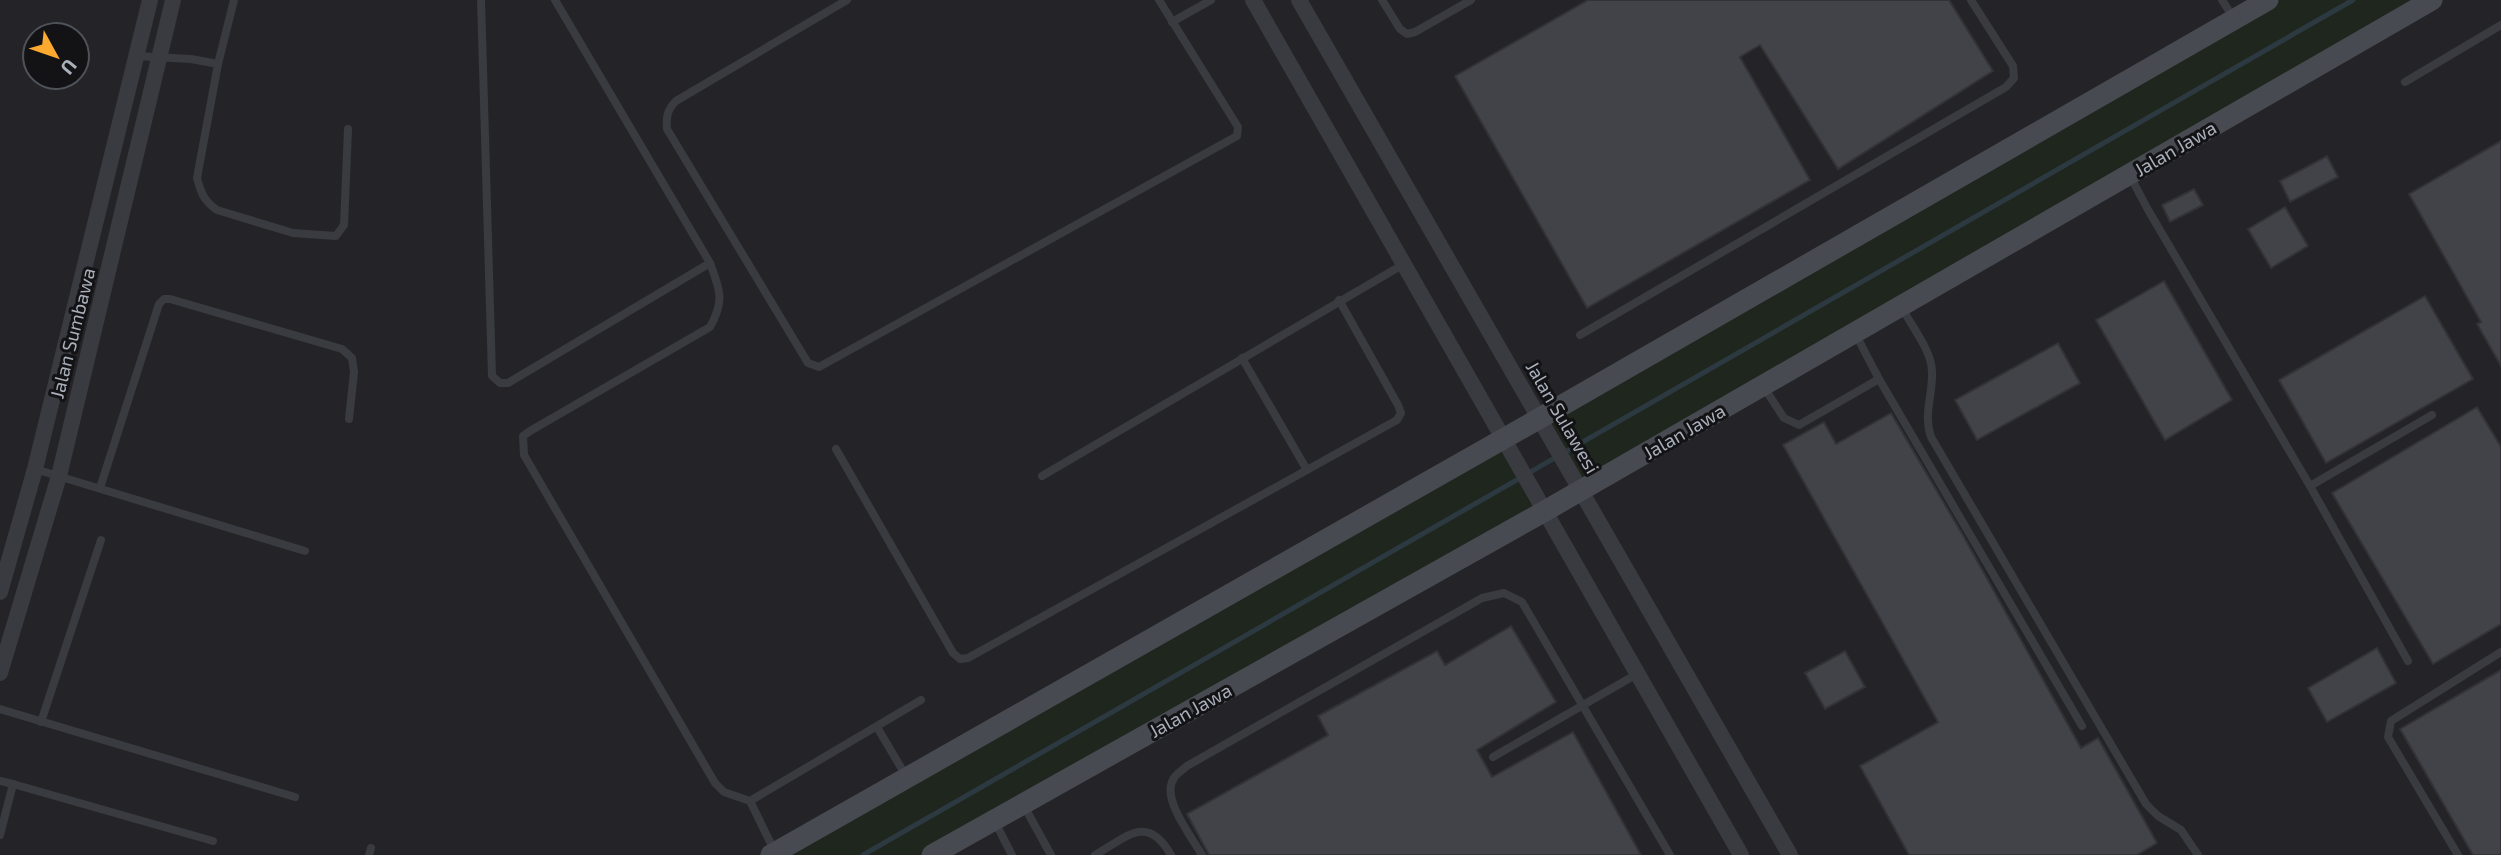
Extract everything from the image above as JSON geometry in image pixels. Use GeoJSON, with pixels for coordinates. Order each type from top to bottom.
{"type":"FeatureCollection","features":[{"type":"Feature","properties":{"kind":"street","name":"Jalan Sumbawa"},"geometry":{"type":"LineString","coordinates":[[0,592],[35,469],[150,0]]}},
{"type":"Feature","properties":{"kind":"street","name":"Jalan Sumbawa"},"geometry":{"type":"LineString","coordinates":[[0,673],[59,476],[173,0]]}},
{"type":"Feature","properties":{"kind":"street"},"geometry":{"type":"LineString","coordinates":[[1253,0],[1741,855]]}},
{"type":"Feature","properties":{"kind":"street","name":"Jalan Sulawesi"},"geometry":{"type":"LineString","coordinates":[[1299,0],[1790,855]]}},
{"type":"Feature","properties":{"kind":"street"},"geometry":{"type":"LineString","coordinates":[[773,854],[1544,425],[2268,0]]}},
{"type":"Feature","properties":{"kind":"street","name":"Jalan Jawa"},"geometry":{"type":"LineString","coordinates":[[932,855],[1576,482],[1763,385],[2432,0]]}},
{"type":"Feature","properties":{"kind":"lane"},"geometry":{"type":"LineString","coordinates":[[234,0],[218,64],[197,178],[201,195],[207,204],[217,211],[293,233],[336,236],[344,225],[348,129]]}},
{"type":"Feature","properties":{"kind":"lane"},"geometry":{"type":"LineString","coordinates":[[481,0],[492,376],[500,383],[508,383],[710,263]]}},
{"type":"Feature","properties":{"kind":"lane"},"geometry":{"type":"LineString","coordinates":[[555,0],[710,263],[721,293],[718,312],[710,327],[530,431],[523,436],[524,455],[715,783],[724,792],[750,801],[773,854]]}},
{"type":"Feature","properties":{"kind":"lane"},"geometry":{"type":"LineString","coordinates":[[847,0],[676,101],[668,108],[666,117],[667,129],[808,363],[818,367],[1237,136],[1238,127],[1159,0]]}},
{"type":"Feature","properties":{"kind":"lane"},"geometry":{"type":"LineString","coordinates":[[1172,22],[1211,0]]}},
{"type":"Feature","properties":{"kind":"lane"},"geometry":{"type":"LineString","coordinates":[[1382,0],[1399,29],[1407,34],[1415,33],[1471,0]]}},
{"type":"Feature","properties":{"kind":"lane"},"geometry":{"type":"LineString","coordinates":[[1580,335],[2006,87],[2014,78],[2013,66],[1971,0]]}},
{"type":"Feature","properties":{"kind":"lane"},"geometry":{"type":"LineString","coordinates":[[2222,0],[2235,19]]}},
{"type":"Feature","properties":{"kind":"lane"},"geometry":{"type":"LineString","coordinates":[[2405,82],[2501,25]]}},
{"type":"Feature","properties":{"kind":"lane"},"geometry":{"type":"LineString","coordinates":[[137,57],[191,59],[218,64]]}},
{"type":"Feature","properties":{"kind":"lane"},"geometry":{"type":"LineString","coordinates":[[2129,174],[2408,661]]}},
{"type":"Feature","properties":{"kind":"lane"},"geometry":{"type":"LineString","coordinates":[[1042,476],[1404,264]]}},
{"type":"Feature","properties":{"kind":"lane"},"geometry":{"type":"LineString","coordinates":[[100,488],[159,304],[164,299],[342,349],[352,358],[354,372],[349,419]]}},
{"type":"Feature","properties":{"kind":"lane"},"geometry":{"type":"LineString","coordinates":[[836,449],[954,653],[960,659],[968,658],[1397,420],[1401,413],[1339,300]]}},
{"type":"Feature","properties":{"kind":"lane"},"geometry":{"type":"LineString","coordinates":[[1901,306],[1930,360],[1933,373],[1926,424],[1931,437],[2146,804],[2158,816],[2181,830],[2198,855]]}},
{"type":"Feature","properties":{"kind":"lane"},"geometry":{"type":"LineString","coordinates":[[1854,332],[2082,726]]}},
{"type":"Feature","properties":{"kind":"lane"},"geometry":{"type":"LineString","coordinates":[[1242,358],[1307,470]]}},
{"type":"Feature","properties":{"kind":"lane"},"geometry":{"type":"LineString","coordinates":[[1763,385],[1784,418],[1799,425],[1879,379]]}},
{"type":"Feature","properties":{"kind":"lane"},"geometry":{"type":"LineString","coordinates":[[2310,486],[2432,415]]}},
{"type":"Feature","properties":{"kind":"lane"},"geometry":{"type":"LineString","coordinates":[[35,469],[305,551]]}},
{"type":"Feature","properties":{"kind":"lane"},"geometry":{"type":"LineString","coordinates":[[41,722],[101,540]]}},
{"type":"Feature","properties":{"kind":"lane"},"geometry":{"type":"LineString","coordinates":[[1202,855],[1171,801],[1169,791],[1173,778],[1186,766],[1482,598],[1504,593],[1522,602],[1670,855]]}},
{"type":"Feature","properties":{"kind":"lane"},"geometry":{"type":"LineString","coordinates":[[2458,855],[2388,737],[2388,729],[2391,721],[2501,652]]}},
{"type":"Feature","properties":{"kind":"lane"},"geometry":{"type":"LineString","coordinates":[[1493,757],[1637,674]]}},
{"type":"Feature","properties":{"kind":"lane"},"geometry":{"type":"LineString","coordinates":[[750,801],[921,700]]}},
{"type":"Feature","properties":{"kind":"lane"},"geometry":{"type":"LineString","coordinates":[[0,709],[295,797]]}},
{"type":"Feature","properties":{"kind":"lane"},"geometry":{"type":"LineString","coordinates":[[877,727],[907,778]]}},
{"type":"Feature","properties":{"kind":"lane"},"geometry":{"type":"LineString","coordinates":[[0,781],[213,841]]}},
{"type":"Feature","properties":{"kind":"lane"},"geometry":{"type":"LineString","coordinates":[[0,835],[13,784]]}},
{"type":"Feature","properties":{"kind":"lane"},"geometry":{"type":"LineString","coordinates":[[1022,804],[1051,855]]}},
{"type":"Feature","properties":{"kind":"lane"},"geometry":{"type":"LineString","coordinates":[[993,820],[1012,855]]}},
{"type":"Feature","properties":{"kind":"lane"},"geometry":{"type":"LineString","coordinates":[[1095,855],[1142,831],[1151,832],[1161,839],[1171,855]]}},
{"type":"Feature","properties":{"kind":"shaded area"},"geometry":{"type":"Polygon","coordinates":[[[0,0],[2501,0],[2501,855],[0,855],[0,0]]]}},
{"type":"Feature","properties":{"kind":"shaded area"},"geometry":{"type":"Polygon","coordinates":[[[2268,0],[2432,0],[1581,490],[1540,418],[2268,0]]]}},
{"type":"Feature","properties":{"kind":"shaded area"},"geometry":{"type":"Polygon","coordinates":[[[1504,438],[1545,511],[934,855],[774,855],[1504,438]]]}},
{"type":"Feature","properties":{"kind":"building"},"geometry":{"type":"Polygon","coordinates":[[[1588,0],[1949,0],[1993,71],[1838,169],[1760,45],[1740,57],[1810,180],[1587,308],[1455,76],[1588,0]]]}},
{"type":"Feature","properties":{"kind":"building"},"geometry":{"type":"Polygon","coordinates":[[[2501,141],[2501,366],[2477,324],[2481,322],[2409,194],[2501,141]]]}},
{"type":"Feature","properties":{"kind":"building"},"geometry":{"type":"Polygon","coordinates":[[[2327,156],[2338,177],[2290,202],[2280,181],[2327,156]]]}},
{"type":"Feature","properties":{"kind":"building"},"geometry":{"type":"Polygon","coordinates":[[[2194,189],[2203,205],[2170,222],[2162,205],[2194,189]]]}},
{"type":"Feature","properties":{"kind":"building"},"geometry":{"type":"Polygon","coordinates":[[[2285,207],[2308,246],[2271,268],[2248,229],[2285,207]]]}},
{"type":"Feature","properties":{"kind":"building"},"geometry":{"type":"Polygon","coordinates":[[[2164,281],[2232,400],[2165,440],[2096,320],[2164,281]]]}},
{"type":"Feature","properties":{"kind":"building"},"geometry":{"type":"Polygon","coordinates":[[[2425,296],[2473,379],[2326,463],[2279,380],[2425,296]]]}},
{"type":"Feature","properties":{"kind":"building"},"geometry":{"type":"Polygon","coordinates":[[[2058,343],[2080,383],[1977,440],[1955,400],[2058,343]]]}},
{"type":"Feature","properties":{"kind":"building"},"geometry":{"type":"Polygon","coordinates":[[[2477,407],[2501,447],[2501,624],[2433,664],[2332,493],[2477,407]]]}},
{"type":"Feature","properties":{"kind":"building"},"geometry":{"type":"Polygon","coordinates":[[[1891,413],[1964,537],[2081,748],[2098,738],[2157,843],[2137,855],[1909,855],[1860,766],[1938,722],[1783,445],[1824,422],[1836,444],[1891,413]]]}},
{"type":"Feature","properties":{"kind":"building"},"geometry":{"type":"Polygon","coordinates":[[[1511,626],[1556,702],[1477,750],[1492,777],[1573,732],[1641,855],[1209,855],[1187,814],[1328,735],[1318,716],[1437,651],[1445,665],[1511,626]]]}},
{"type":"Feature","properties":{"kind":"building"},"geometry":{"type":"Polygon","coordinates":[[[2377,648],[2396,683],[2327,722],[2308,688],[2377,648]]]}},
{"type":"Feature","properties":{"kind":"building"},"geometry":{"type":"Polygon","coordinates":[[[1845,651],[1865,687],[1825,709],[1805,673],[1845,651]]]}},
{"type":"Feature","properties":{"kind":"building"},"geometry":{"type":"Polygon","coordinates":[[[2501,670],[2501,855],[2473,855],[2400,729],[2501,670]]]}},
{"type":"Feature","properties":{"kind":"waterway"},"geometry":{"type":"LineString","coordinates":[[863,855],[2353,0]]}}]}
